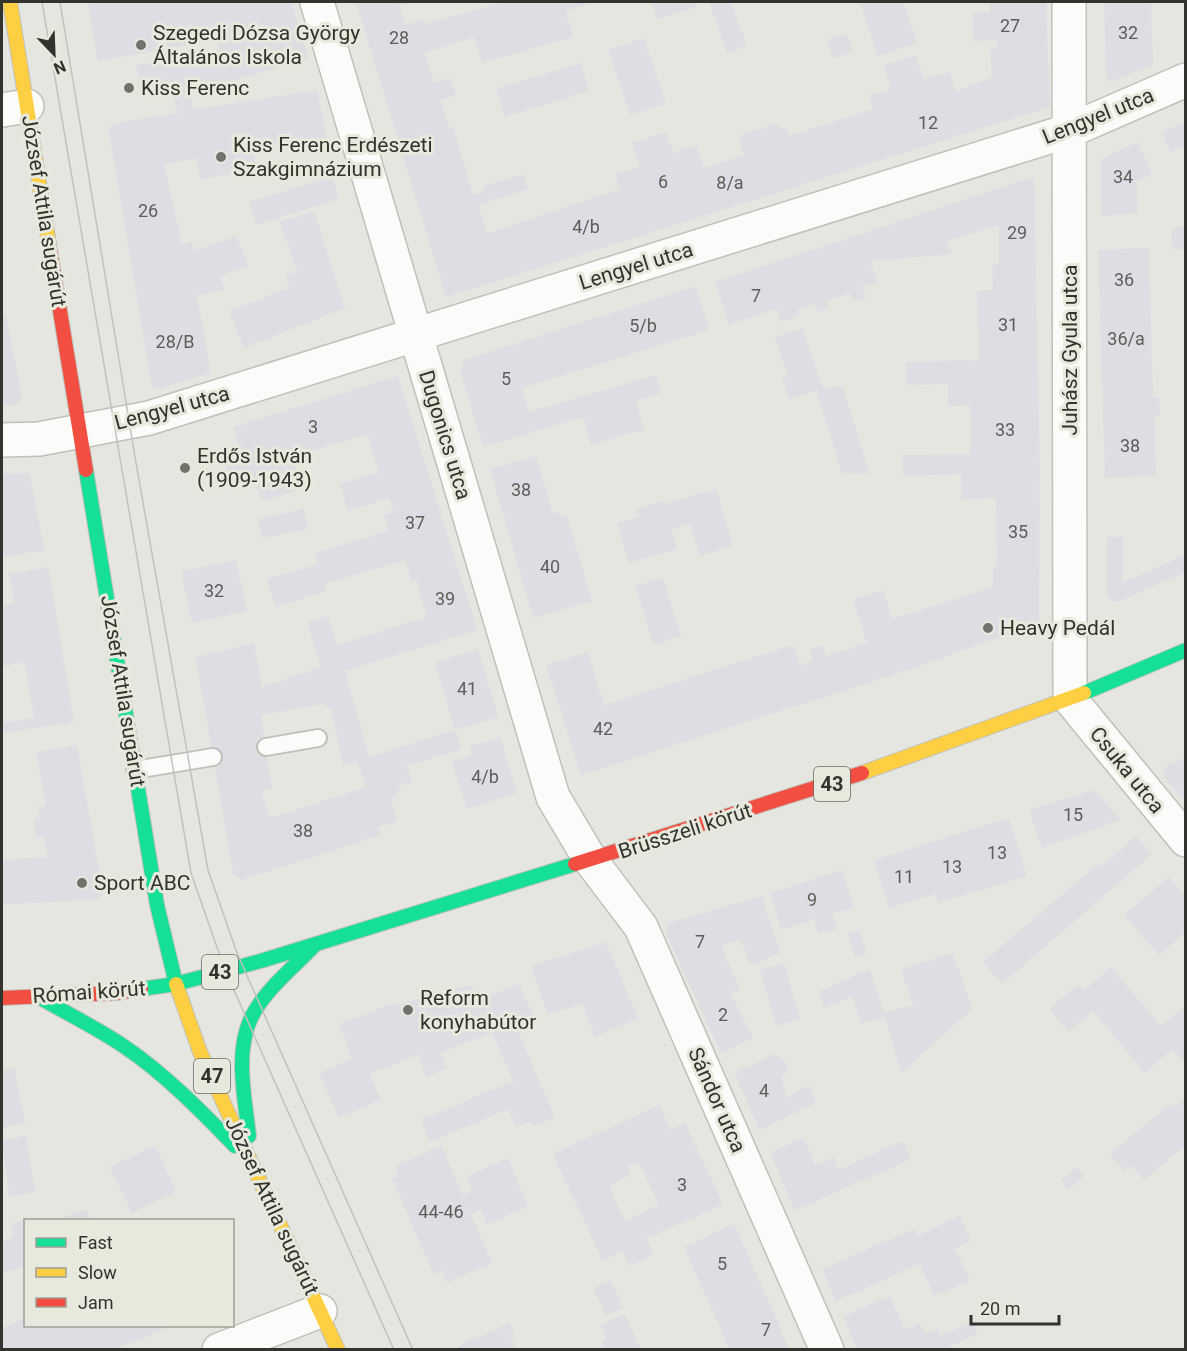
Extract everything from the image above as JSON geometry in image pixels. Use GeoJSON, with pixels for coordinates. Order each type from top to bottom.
{"type":"FeatureCollection","features":[{"type":"Feature","properties":{"kind":"main road","name":"József Attila sugárút"},"geometry":{"type":"LineString","coordinates":[[10,2],[14,108],[80,431],[158,905],[176,984],[201,1052],[338,1350]]}},
{"type":"Feature","properties":{"kind":"main road","name":"Brüsszeli körút"},"geometry":{"type":"LineString","coordinates":[[176,984],[315,945],[591,861],[831,784],[1070,699],[1185,650]]}},
{"type":"Feature","properties":{"kind":"main road"},"geometry":{"type":"LineString","coordinates":[[252,1165],[243,1084],[245,1036],[249,1022],[275,986],[315,945]]}},
{"type":"Feature","properties":{"kind":"main road","name":"Római körút"},"geometry":{"type":"LineString","coordinates":[[2,998],[117,993],[176,984]]}},
{"type":"Feature","properties":{"kind":"main road"},"geometry":{"type":"LineString","coordinates":[[37,996],[122,1046],[153,1068],[193,1102],[252,1165]]}},
{"type":"Feature","properties":{"kind":"street","name":"Dugonics utca"},"geometry":{"type":"LineString","coordinates":[[317,2],[553,797],[591,861]]}},
{"type":"Feature","properties":{"kind":"street","name":"Juhász Gyula utca"},"geometry":{"type":"LineString","coordinates":[[1069,2],[1071,130],[1070,699]]}},
{"type":"Feature","properties":{"kind":"street","name":"Lengyel utca"},"geometry":{"type":"LineString","coordinates":[[2,440],[39,439],[149,418],[1071,130],[1185,80]]}},
{"type":"Feature","properties":{"kind":"street","name":"Csuka utca"},"geometry":{"type":"LineString","coordinates":[[1070,699],[1185,840]]}},
{"type":"Feature","properties":{"kind":"street","name":"Sándor utca"},"geometry":{"type":"LineString","coordinates":[[591,861],[641,927],[827,1350]]}},
{"type":"Feature","properties":{"kind":"street"},"geometry":{"type":"LineString","coordinates":[[219,1350],[320,1311]]}},
{"type":"Feature","properties":{"kind":"lane"},"geometry":{"type":"LineString","coordinates":[[266,747],[318,738]]}},
{"type":"Feature","properties":{"kind":"lane"},"geometry":{"type":"LineString","coordinates":[[135,770],[213,757]]}},
{"type":"Feature","properties":{"kind":"building"},"geometry":{"type":"Polygon","coordinates":[[[88,2],[292,2],[308,59],[227,82],[190,87],[193,110],[317,90],[327,138],[253,150],[257,170],[200,179],[197,158],[164,164],[182,244],[192,242],[195,251],[236,236],[248,265],[220,277],[225,289],[197,296],[211,373],[161,388],[153,386],[151,382],[109,132],[112,125],[117,123],[177,113],[172,89],[141,94],[136,65],[219,50],[217,40],[98,61],[88,2]]]}},
{"type":"Feature","properties":{"kind":"building"},"geometry":{"type":"Polygon","coordinates":[[[356,2],[411,2],[399,6],[405,25],[424,19],[426,24],[502,2],[594,2],[566,11],[573,37],[482,63],[474,37],[425,53],[434,83],[451,78],[456,95],[440,100],[449,129],[453,127],[473,195],[484,192],[483,187],[524,174],[528,189],[478,205],[487,234],[620,189],[615,174],[640,167],[632,143],[666,132],[673,153],[697,145],[704,168],[744,155],[738,136],[775,124],[787,130],[789,136],[873,109],[869,96],[891,89],[884,65],[916,55],[924,79],[950,72],[956,92],[992,77],[990,47],[997,47],[997,40],[974,41],[973,12],[990,12],[989,2],[1046,2],[1050,107],[446,297],[356,2]]]}},
{"type":"Feature","properties":{"kind":"building"},"geometry":{"type":"Polygon","coordinates":[[[652,2],[694,2],[696,7],[657,19],[652,2]]]}},
{"type":"Feature","properties":{"kind":"building"},"geometry":{"type":"Polygon","coordinates":[[[709,2],[731,2],[747,46],[727,53],[709,2]]]}},
{"type":"Feature","properties":{"kind":"building"},"geometry":{"type":"Polygon","coordinates":[[[860,2],[904,2],[917,43],[878,56],[860,2]]]}},
{"type":"Feature","properties":{"kind":"building"},"geometry":{"type":"Polygon","coordinates":[[[1104,2],[1151,2],[1153,64],[1113,82],[1106,78],[1104,2]]]}},
{"type":"Feature","properties":{"kind":"building"},"geometry":{"type":"Polygon","coordinates":[[[846,33],[853,51],[833,59],[826,40],[846,33]]]}},
{"type":"Feature","properties":{"kind":"building"},"geometry":{"type":"Polygon","coordinates":[[[644,38],[666,104],[630,115],[608,50],[644,38]]]}},
{"type":"Feature","properties":{"kind":"building"},"geometry":{"type":"Polygon","coordinates":[[[581,63],[589,91],[505,117],[496,89],[581,63]]]}},
{"type":"Feature","properties":{"kind":"building"},"geometry":{"type":"Polygon","coordinates":[[[1186,122],[1186,146],[1171,152],[1162,132],[1186,122]]]}},
{"type":"Feature","properties":{"kind":"building"},"geometry":{"type":"Polygon","coordinates":[[[1138,142],[1152,174],[1137,181],[1138,213],[1102,216],[1101,159],[1138,142]]]}},
{"type":"Feature","properties":{"kind":"building"},"geometry":{"type":"Polygon","coordinates":[[[332,177],[339,199],[256,225],[249,202],[332,177]]]}},
{"type":"Feature","properties":{"kind":"building"},"geometry":{"type":"Polygon","coordinates":[[[1034,177],[1040,472],[1039,623],[908,670],[581,775],[546,665],[588,652],[604,705],[793,645],[800,665],[813,661],[809,650],[823,645],[826,656],[867,643],[853,600],[883,590],[892,619],[993,587],[993,567],[997,566],[996,498],[962,499],[961,474],[903,476],[902,455],[971,454],[970,405],[948,406],[948,384],[906,385],[906,362],[979,360],[977,291],[993,290],[992,265],[999,264],[999,225],[947,241],[952,254],[870,261],[878,282],[863,287],[866,297],[853,301],[850,293],[826,301],[828,308],[817,312],[814,304],[797,310],[799,316],[781,322],[776,309],[729,325],[715,282],[1034,177]]]}},
{"type":"Feature","properties":{"kind":"building"},"geometry":{"type":"Polygon","coordinates":[[[314,211],[345,308],[244,348],[229,311],[289,288],[285,275],[297,272],[280,222],[314,211]]]}},
{"type":"Feature","properties":{"kind":"building"},"geometry":{"type":"Polygon","coordinates":[[[1186,226],[1186,249],[1172,249],[1171,232],[1175,227],[1186,226]]]}},
{"type":"Feature","properties":{"kind":"building"},"geometry":{"type":"Polygon","coordinates":[[[1149,248],[1153,398],[1159,398],[1160,415],[1154,415],[1156,476],[1105,478],[1098,250],[1149,248]]]}},
{"type":"Feature","properties":{"kind":"building"},"geometry":{"type":"Polygon","coordinates":[[[696,286],[709,330],[522,388],[529,412],[656,375],[662,393],[636,401],[644,429],[591,445],[583,417],[483,447],[460,370],[464,360],[696,286]]]}},
{"type":"Feature","properties":{"kind":"building"},"geometry":{"type":"Polygon","coordinates":[[[6,315],[22,398],[16,405],[2,405],[2,316],[6,315]]]}},
{"type":"Feature","properties":{"kind":"building"},"geometry":{"type":"Polygon","coordinates":[[[802,328],[823,388],[842,386],[870,474],[842,473],[816,390],[790,399],[782,377],[788,375],[775,338],[802,328]]]}},
{"type":"Feature","properties":{"kind":"building"},"geometry":{"type":"Polygon","coordinates":[[[398,376],[477,630],[345,671],[369,757],[455,730],[461,749],[407,766],[412,782],[402,785],[391,801],[397,821],[378,827],[381,835],[241,880],[233,874],[196,657],[254,643],[262,687],[321,667],[307,622],[328,616],[337,645],[427,617],[416,580],[412,582],[405,560],[324,584],[326,591],[276,607],[267,579],[318,564],[315,553],[388,531],[384,515],[393,512],[389,498],[348,511],[340,484],[379,472],[367,434],[292,457],[302,489],[262,501],[252,471],[230,478],[226,466],[234,464],[230,450],[239,447],[233,427],[398,376]],[[323,704],[261,715],[272,789],[261,791],[271,818],[366,787],[357,761],[343,765],[332,714],[336,713],[323,704]]]}},
{"type":"Feature","properties":{"kind":"building"},"geometry":{"type":"Polygon","coordinates":[[[536,456],[553,514],[560,512],[561,518],[567,516],[592,601],[533,618],[490,469],[536,456]]]}},
{"type":"Feature","properties":{"kind":"building"},"geometry":{"type":"Polygon","coordinates":[[[30,473],[44,550],[2,557],[2,474],[30,473]]]}},
{"type":"Feature","properties":{"kind":"building"},"geometry":{"type":"Polygon","coordinates":[[[716,489],[733,546],[700,556],[690,523],[671,529],[677,549],[629,563],[617,523],[640,517],[637,509],[716,489]]]}},
{"type":"Feature","properties":{"kind":"building"},"geometry":{"type":"Polygon","coordinates":[[[304,509],[308,529],[262,538],[258,519],[304,509]]]}},
{"type":"Feature","properties":{"kind":"building"},"geometry":{"type":"Polygon","coordinates":[[[1107,537],[1123,537],[1123,582],[1186,555],[1186,572],[1115,603],[1107,594],[1107,537]]]}},
{"type":"Feature","properties":{"kind":"building"},"geometry":{"type":"Polygon","coordinates":[[[236,560],[247,611],[192,623],[181,571],[236,560]]]}},
{"type":"Feature","properties":{"kind":"building"},"geometry":{"type":"Polygon","coordinates":[[[48,567],[74,722],[2,733],[2,723],[34,718],[25,662],[2,666],[2,606],[14,603],[9,574],[48,567]]]}},
{"type":"Feature","properties":{"kind":"building"},"geometry":{"type":"Polygon","coordinates":[[[663,578],[681,636],[654,645],[635,586],[663,578]]]}},
{"type":"Feature","properties":{"kind":"building"},"geometry":{"type":"Polygon","coordinates":[[[478,649],[498,717],[455,730],[435,662],[478,649]]]}},
{"type":"Feature","properties":{"kind":"building"},"geometry":{"type":"Polygon","coordinates":[[[500,737],[517,793],[467,809],[452,762],[471,755],[469,747],[500,737]]]}},
{"type":"Feature","properties":{"kind":"building"},"geometry":{"type":"Polygon","coordinates":[[[77,745],[103,894],[97,900],[2,904],[2,860],[48,857],[44,836],[36,837],[34,818],[40,817],[38,807],[46,806],[36,752],[77,745]]]}},
{"type":"Feature","properties":{"kind":"building"},"geometry":{"type":"Polygon","coordinates":[[[1186,757],[1186,802],[1163,776],[1167,765],[1186,757]]]}},
{"type":"Feature","properties":{"kind":"building"},"geometry":{"type":"Polygon","coordinates":[[[1094,790],[1121,820],[1042,848],[1029,810],[1094,790]]]}},
{"type":"Feature","properties":{"kind":"building"},"geometry":{"type":"Polygon","coordinates":[[[1009,818],[1027,876],[938,903],[935,894],[889,908],[874,860],[1009,818]]]}},
{"type":"Feature","properties":{"kind":"building"},"geometry":{"type":"Polygon","coordinates":[[[1136,836],[1152,854],[1002,984],[983,962],[1098,864],[1101,867],[1136,836]]]}},
{"type":"Feature","properties":{"kind":"building"},"geometry":{"type":"Polygon","coordinates":[[[842,870],[854,908],[832,914],[837,929],[818,934],[814,919],[781,930],[770,893],[842,870]]]}},
{"type":"Feature","properties":{"kind":"building"},"geometry":{"type":"Polygon","coordinates":[[[1169,877],[1186,897],[1186,932],[1159,955],[1124,915],[1169,877]]]}},
{"type":"Feature","properties":{"kind":"building"},"geometry":{"type":"Polygon","coordinates":[[[762,896],[780,953],[750,965],[740,939],[721,946],[740,989],[731,993],[753,1038],[721,1053],[666,933],[669,923],[762,896]]]}},
{"type":"Feature","properties":{"kind":"building"},"geometry":{"type":"Polygon","coordinates":[[[859,930],[867,953],[855,957],[848,934],[859,930]]]}},
{"type":"Feature","properties":{"kind":"building"},"geometry":{"type":"Polygon","coordinates":[[[606,942],[638,1018],[595,1037],[582,1004],[548,1014],[531,966],[606,942]]]}},
{"type":"Feature","properties":{"kind":"building"},"geometry":{"type":"Polygon","coordinates":[[[953,953],[972,1009],[901,1073],[885,1016],[861,1024],[852,996],[824,1008],[818,992],[870,969],[884,1013],[913,1005],[901,969],[953,953]]]}},
{"type":"Feature","properties":{"kind":"building"},"geometry":{"type":"Polygon","coordinates":[[[784,963],[800,1019],[776,1026],[760,970],[784,963]]]}},
{"type":"Feature","properties":{"kind":"building"},"geometry":{"type":"Polygon","coordinates":[[[1111,967],[1161,1026],[1186,1005],[1186,1064],[1172,1049],[1145,1073],[1093,1011],[1069,1032],[1049,1009],[1078,985],[1084,991],[1111,967]]]}},
{"type":"Feature","properties":{"kind":"building"},"geometry":{"type":"Polygon","coordinates":[[[519,984],[533,1015],[514,1023],[555,1117],[533,1126],[530,1121],[516,1127],[508,1109],[430,1142],[421,1120],[513,1081],[492,1032],[440,1053],[447,1068],[427,1077],[418,1055],[369,1074],[381,1099],[339,1118],[319,1073],[352,1059],[339,1024],[395,1003],[395,1006],[429,995],[430,998],[471,985],[478,1001],[519,984]]]}},
{"type":"Feature","properties":{"kind":"building"},"geometry":{"type":"Polygon","coordinates":[[[773,1054],[785,1061],[787,1071],[781,1077],[787,1097],[809,1086],[816,1103],[760,1130],[734,1073],[773,1054]]]}},
{"type":"Feature","properties":{"kind":"building"},"geometry":{"type":"Polygon","coordinates":[[[14,1069],[25,1122],[2,1128],[2,1070],[14,1069]]]}},
{"type":"Feature","properties":{"kind":"building"},"geometry":{"type":"Polygon","coordinates":[[[1186,1097],[1186,1145],[1144,1180],[1131,1165],[1124,1171],[1110,1154],[1170,1104],[1173,1108],[1186,1097]]]}},
{"type":"Feature","properties":{"kind":"building"},"geometry":{"type":"Polygon","coordinates":[[[659,1105],[671,1129],[685,1123],[723,1204],[647,1239],[654,1254],[629,1266],[622,1251],[602,1260],[553,1154],[659,1105]],[[638,1161],[627,1167],[631,1175],[609,1186],[625,1221],[659,1205],[638,1161]]]}},
{"type":"Feature","properties":{"kind":"building"},"geometry":{"type":"Polygon","coordinates":[[[26,1136],[35,1192],[9,1196],[2,1140],[26,1136]]]}},
{"type":"Feature","properties":{"kind":"building"},"geometry":{"type":"Polygon","coordinates":[[[803,1138],[815,1165],[834,1157],[839,1170],[903,1141],[911,1159],[795,1210],[770,1153],[803,1138]]]}},
{"type":"Feature","properties":{"kind":"building"},"geometry":{"type":"Polygon","coordinates":[[[441,1145],[463,1195],[472,1191],[466,1177],[508,1158],[528,1206],[487,1224],[481,1209],[471,1214],[492,1263],[447,1283],[442,1271],[434,1275],[392,1179],[399,1176],[395,1166],[441,1145]]]}},
{"type":"Feature","properties":{"kind":"building"},"geometry":{"type":"Polygon","coordinates":[[[155,1146],[176,1192],[132,1213],[110,1167],[155,1146]]]}},
{"type":"Feature","properties":{"kind":"building"},"geometry":{"type":"Polygon","coordinates":[[[1077,1167],[1084,1176],[1068,1189],[1061,1180],[1077,1167]]]}},
{"type":"Feature","properties":{"kind":"building"},"geometry":{"type":"Polygon","coordinates":[[[86,1209],[91,1219],[59,1219],[86,1209]]]}},
{"type":"Feature","properties":{"kind":"building"},"geometry":{"type":"Polygon","coordinates":[[[960,1216],[971,1241],[955,1248],[970,1280],[935,1296],[920,1264],[836,1301],[822,1269],[914,1229],[917,1236],[960,1216]]]}},
{"type":"Feature","properties":{"kind":"building"},"geometry":{"type":"Polygon","coordinates":[[[24,1221],[24,1266],[2,1274],[2,1242],[14,1237],[12,1224],[24,1221]]]}},
{"type":"Feature","properties":{"kind":"building"},"geometry":{"type":"Polygon","coordinates":[[[734,1224],[789,1350],[729,1350],[684,1247],[734,1224]]]}},
{"type":"Feature","properties":{"kind":"building"},"geometry":{"type":"Polygon","coordinates":[[[610,1280],[623,1308],[606,1316],[593,1288],[610,1280]]]}},
{"type":"Feature","properties":{"kind":"building"},"geometry":{"type":"Polygon","coordinates":[[[889,1296],[905,1330],[920,1323],[925,1334],[937,1329],[941,1336],[973,1322],[978,1333],[942,1350],[858,1350],[843,1317],[889,1296]]]}},
{"type":"Feature","properties":{"kind":"building"},"geometry":{"type":"Polygon","coordinates":[[[625,1314],[641,1350],[605,1350],[601,1341],[606,1338],[600,1325],[625,1314]]]}},
{"type":"Feature","properties":{"kind":"building"},"geometry":{"type":"Polygon","coordinates":[[[24,1319],[24,1327],[170,1327],[113,1350],[2,1350],[2,1328],[24,1319]]]}},
{"type":"Feature","properties":{"kind":"building"},"geometry":{"type":"Polygon","coordinates":[[[509,1323],[515,1337],[511,1339],[516,1350],[460,1350],[458,1346],[509,1323]]]}},
{"type":"Feature","properties":{"kind":"tram line"},"geometry":{"type":"LineString","coordinates":[[42,2],[191,873],[225,970],[394,1350]]}},
{"type":"Feature","properties":{"kind":"tram line"},"geometry":{"type":"LineString","coordinates":[[60,2],[136,463],[208,870],[237,953],[413,1350]]}},
{"type":"Feature","properties":{"kind":"traffic: fast"},"geometry":{"type":"LineString","coordinates":[[86,470],[157,905],[176,984]]}},
{"type":"Feature","properties":{"kind":"traffic: fast"},"geometry":{"type":"LineString","coordinates":[[1084,693],[1186,650]]}},
{"type":"Feature","properties":{"kind":"traffic: fast"},"geometry":{"type":"LineString","coordinates":[[141,989],[176,984],[264,960],[575,864]]}},
{"type":"Feature","properties":{"kind":"traffic: fast"},"geometry":{"type":"LineString","coordinates":[[249,1136],[242,1075],[243,1045],[247,1030],[252,1016],[265,997],[314,946]]}},
{"type":"Feature","properties":{"kind":"traffic: fast"},"geometry":{"type":"LineString","coordinates":[[37,996],[104,1033],[155,1069],[235,1146]]}},
{"type":"Feature","properties":{"kind":"traffic: slow"},"geometry":{"type":"LineString","coordinates":[[10,2],[50,250]]}},
{"type":"Feature","properties":{"kind":"traffic: slow"},"geometry":{"type":"LineString","coordinates":[[862,773],[1084,693]]}},
{"type":"Feature","properties":{"kind":"traffic: slow"},"geometry":{"type":"LineString","coordinates":[[176,984],[200,1052],[338,1350]]}},
{"type":"Feature","properties":{"kind":"traffic: jam"},"geometry":{"type":"LineString","coordinates":[[50,250],[86,470]]}},
{"type":"Feature","properties":{"kind":"traffic: jam"},"geometry":{"type":"LineString","coordinates":[[575,864],[862,773]]}},
{"type":"Feature","properties":{"kind":"traffic: jam"},"geometry":{"type":"LineString","coordinates":[[2,998],[116,993],[141,989]]}},
{"type":"Feature","properties":{"kind":"place","name":"Szegedi Dózsa György Általános Iskola"},"geometry":{"type":"Point","coordinates":[141,45]}},
{"type":"Feature","properties":{"kind":"place","name":"Kiss Ferenc"},"geometry":{"type":"Point","coordinates":[129,88]}},
{"type":"Feature","properties":{"kind":"place","name":"Kiss Ferenc Erdészeti Szakgimnázium"},"geometry":{"type":"Point","coordinates":[221,157]}},
{"type":"Feature","properties":{"kind":"place","name":"Erdős István (1909-1943)"},"geometry":{"type":"Point","coordinates":[185,468]}},
{"type":"Feature","properties":{"kind":"place","name":"Heavy Pedál"},"geometry":{"type":"Point","coordinates":[988,628]}},
{"type":"Feature","properties":{"kind":"place","name":"Sport ABC"},"geometry":{"type":"Point","coordinates":[82,883]}},
{"type":"Feature","properties":{"kind":"place","name":"Reform konyhabútor"},"geometry":{"type":"Point","coordinates":[408,1010]}}]}
